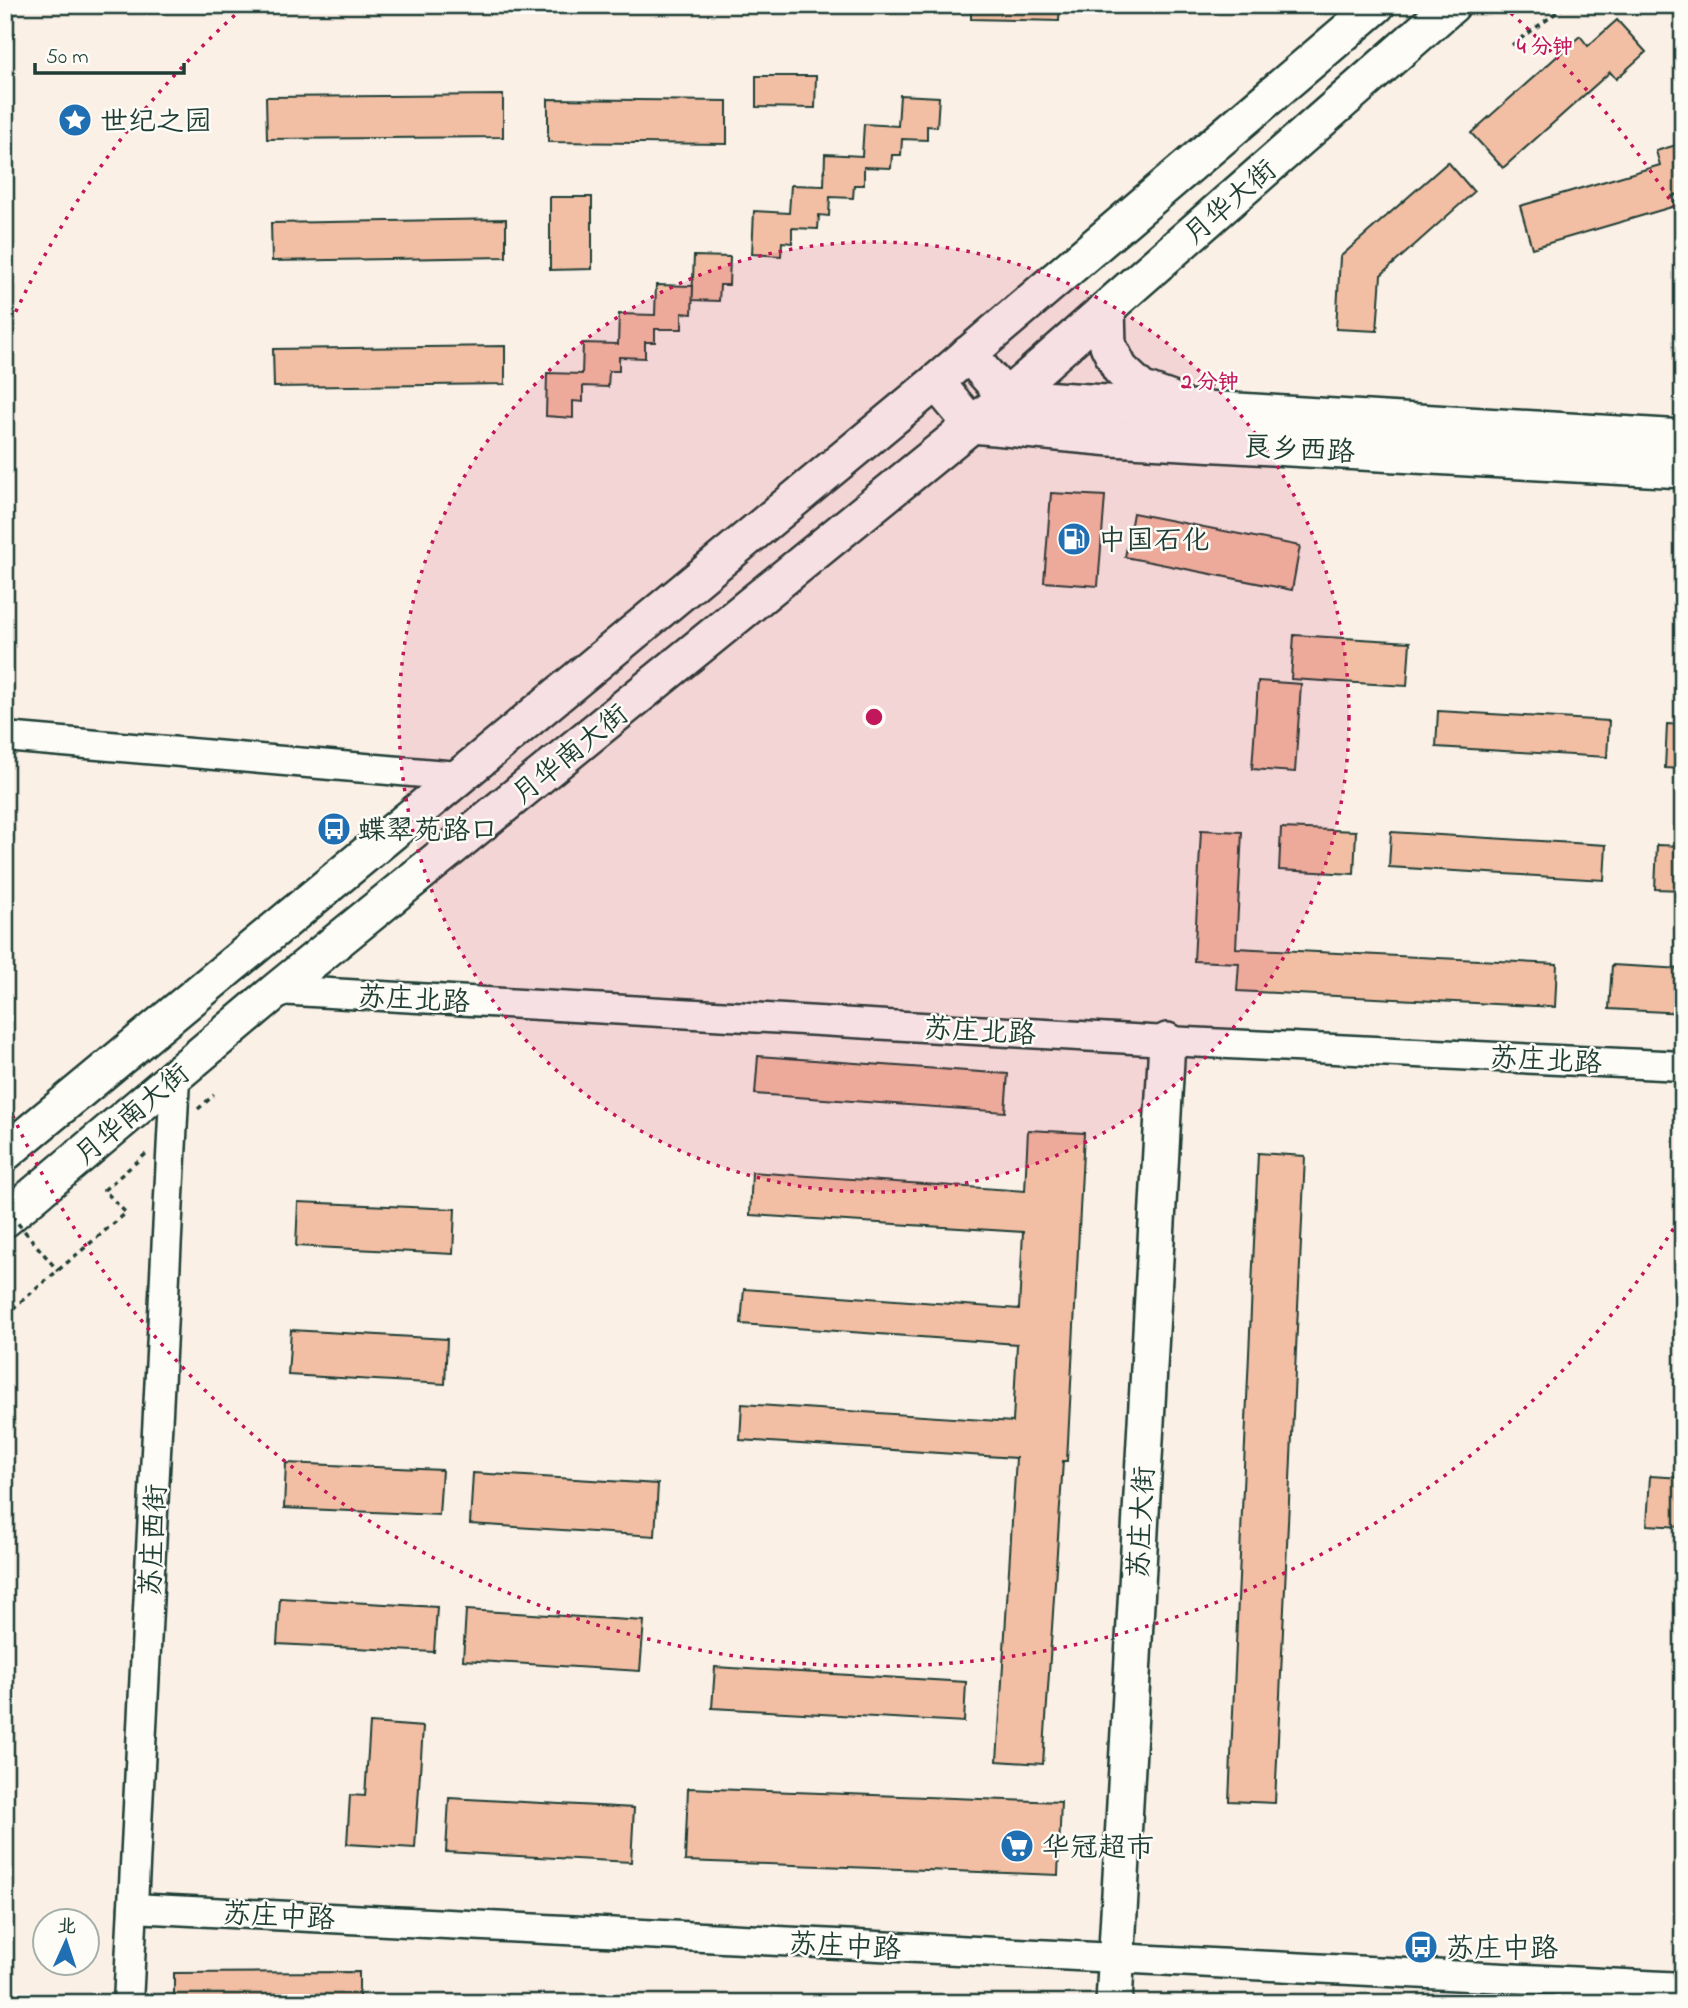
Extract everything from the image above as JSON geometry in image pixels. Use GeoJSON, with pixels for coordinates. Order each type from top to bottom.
{"type":"FeatureCollection","features":[{"type":"Feature","properties":{"kind":"main road","name":"月华大街"},"geometry":{"type":"LineString","coordinates":[[968,354],[1377,5]]}},
{"type":"Feature","properties":{"kind":"main road","name":"月华大街"},"geometry":{"type":"LineString","coordinates":[[1006,397],[1452,5]]}},
{"type":"Feature","properties":{"kind":"main road"},"geometry":{"type":"LineString","coordinates":[[1102,240],[1104,265],[1108,273],[1122,279],[1141,279]]}},
{"type":"Feature","properties":{"kind":"main road"},"geometry":{"type":"LineString","coordinates":[[1107,309],[1108,345],[1120,369],[1141,389],[1195,409]]}},
{"type":"Feature","properties":{"kind":"main road"},"geometry":{"type":"LineString","coordinates":[[968,354],[1006,397]]}},
{"type":"Feature","properties":{"kind":"main road","name":"月华南大街"},"geometry":{"type":"LineString","coordinates":[[5,1153],[968,354]]}},
{"type":"Feature","properties":{"kind":"main road"},"geometry":{"type":"LineString","coordinates":[[936,382],[972,425]]}},
{"type":"Feature","properties":{"kind":"main road","name":"月华南大街"},"geometry":{"type":"LineString","coordinates":[[5,1219],[277,990],[1006,397]]}},
{"type":"Feature","properties":{"kind":"main road","name":"良乡西路"},"geometry":{"type":"LineString","coordinates":[[1006,397],[1683,438]]}},
{"type":"Feature","properties":{"kind":"main road","name":"良乡西路"},"geometry":{"type":"LineString","coordinates":[[972,425],[1112,438],[1683,470]]}},
{"type":"Feature","properties":{"kind":"main road"},"geometry":{"type":"LineString","coordinates":[[878,430],[895,431],[911,437],[918,451],[916,471]]}},
{"type":"Feature","properties":{"kind":"main road","name":"苏庄大街"},"geometry":{"type":"LineString","coordinates":[[1114,2003],[1167,1041]]}},
{"type":"Feature","properties":{"kind":"street"},"geometry":{"type":"LineString","coordinates":[[5,737],[457,776]]}},
{"type":"Feature","properties":{"kind":"street","name":"苏庄北路"},"geometry":{"type":"LineString","coordinates":[[277,990],[1167,1041],[1683,1066]]}},
{"type":"Feature","properties":{"kind":"street","name":"苏庄西街"},"geometry":{"type":"LineString","coordinates":[[128,2003],[175,1077]]}},
{"type":"Feature","properties":{"kind":"street","name":"苏庄中路"},"geometry":{"type":"LineString","coordinates":[[133,1908],[1683,1987]]}},
{"type":"Feature","properties":{"kind":"path"},"geometry":{"type":"LineString","coordinates":[[1512,45],[1567,5]]}},
{"type":"Feature","properties":{"kind":"path"},"geometry":{"type":"LineString","coordinates":[[5,1082],[11,1077]]}},
{"type":"Feature","properties":{"kind":"path"},"geometry":{"type":"LineString","coordinates":[[5,1315],[126,1213],[104,1190],[148,1152]]}},
{"type":"Feature","properties":{"kind":"path"},"geometry":{"type":"LineString","coordinates":[[5,1208],[58,1271]]}},
{"type":"Feature","properties":{"kind":"building"},"geometry":{"type":"Polygon","coordinates":[[[971,5],[1060,5],[1059,21],[971,19],[971,5]]]}},
{"type":"Feature","properties":{"kind":"building"},"geometry":{"type":"Polygon","coordinates":[[[1617,20],[1646,52],[1616,79],[1610,72],[1503,168],[1471,133],[1580,36],[1588,46],[1617,20]]]}},
{"type":"Feature","properties":{"kind":"building"},"geometry":{"type":"Polygon","coordinates":[[[756,76],[816,76],[815,108],[756,107],[756,76]]]}},
{"type":"Feature","properties":{"kind":"building"},"geometry":{"type":"Polygon","coordinates":[[[503,95],[503,137],[267,139],[266,97],[503,95]]]}},
{"type":"Feature","properties":{"kind":"building"},"geometry":{"type":"Polygon","coordinates":[[[900,95],[939,97],[937,127],[927,126],[927,140],[902,139],[901,155],[892,155],[891,168],[864,167],[864,185],[854,185],[853,198],[830,197],[829,216],[819,215],[818,229],[792,228],[792,243],[782,242],[781,256],[752,254],[754,211],[789,213],[791,185],[824,186],[825,154],[862,156],[864,124],[898,126],[900,95]]]}},
{"type":"Feature","properties":{"kind":"building"},"geometry":{"type":"Polygon","coordinates":[[[548,99],[727,101],[727,144],[548,142],[548,99]]]}},
{"type":"Feature","properties":{"kind":"building"},"geometry":{"type":"Polygon","coordinates":[[[1683,143],[1683,193],[1672,196],[1675,206],[1532,248],[1520,206],[1660,165],[1656,151],[1683,143]]]}},
{"type":"Feature","properties":{"kind":"building"},"geometry":{"type":"Polygon","coordinates":[[[1448,162],[1474,192],[1381,275],[1377,331],[1336,329],[1340,257],[1448,162]]]}},
{"type":"Feature","properties":{"kind":"building"},"geometry":{"type":"Polygon","coordinates":[[[550,197],[592,197],[592,269],[550,270],[550,197]]]}},
{"type":"Feature","properties":{"kind":"building"},"geometry":{"type":"Polygon","coordinates":[[[506,219],[506,257],[272,261],[271,223],[506,219]]]}},
{"type":"Feature","properties":{"kind":"building"},"geometry":{"type":"Polygon","coordinates":[[[694,256],[730,257],[729,285],[720,285],[719,301],[692,300],[694,256]]]}},
{"type":"Feature","properties":{"kind":"building"},"geometry":{"type":"Polygon","coordinates":[[[656,285],[693,286],[692,314],[682,313],[682,329],[655,329],[655,342],[645,342],[645,358],[619,357],[619,371],[609,371],[608,387],[583,386],[583,402],[573,401],[573,418],[546,416],[547,373],[582,374],[583,343],[618,344],[619,314],[655,315],[656,285]]]}},
{"type":"Feature","properties":{"kind":"building"},"geometry":{"type":"Polygon","coordinates":[[[505,346],[505,384],[274,387],[273,349],[505,346]]]}},
{"type":"Feature","properties":{"kind":"building","name":"中国石化"},"geometry":{"type":"Polygon","coordinates":[[[1051,493],[1105,496],[1098,586],[1044,582],[1051,493]]]}},
{"type":"Feature","properties":{"kind":"building"},"geometry":{"type":"Polygon","coordinates":[[[1133,513],[1300,546],[1292,590],[1125,557],[1133,513]]]}},
{"type":"Feature","properties":{"kind":"building"},"geometry":{"type":"Polygon","coordinates":[[[1294,635],[1410,642],[1407,686],[1291,679],[1294,635]]]}},
{"type":"Feature","properties":{"kind":"building"},"geometry":{"type":"Polygon","coordinates":[[[1258,681],[1301,684],[1295,772],[1252,769],[1258,681]]]}},
{"type":"Feature","properties":{"kind":"building"},"geometry":{"type":"Polygon","coordinates":[[[1438,711],[1609,721],[1607,757],[1436,747],[1438,711]]]}},
{"type":"Feature","properties":{"kind":"building"},"geometry":{"type":"Polygon","coordinates":[[[1667,724],[1683,725],[1683,769],[1665,768],[1667,724]]]}},
{"type":"Feature","properties":{"kind":"building"},"geometry":{"type":"Polygon","coordinates":[[[1281,828],[1356,831],[1354,874],[1279,870],[1281,828]]]}},
{"type":"Feature","properties":{"kind":"building"},"geometry":{"type":"Polygon","coordinates":[[[1201,830],[1242,832],[1236,948],[1557,964],[1555,1007],[1237,991],[1239,963],[1194,961],[1201,830]]]}},
{"type":"Feature","properties":{"kind":"building"},"geometry":{"type":"Polygon","coordinates":[[[1391,832],[1606,845],[1604,880],[1389,867],[1391,832]]]}},
{"type":"Feature","properties":{"kind":"building"},"geometry":{"type":"Polygon","coordinates":[[[1657,845],[1683,846],[1683,890],[1655,889],[1657,845]]]}},
{"type":"Feature","properties":{"kind":"building"},"geometry":{"type":"Polygon","coordinates":[[[1612,965],[1683,969],[1683,1013],[1609,1009],[1612,965]]]}},
{"type":"Feature","properties":{"kind":"building"},"geometry":{"type":"Polygon","coordinates":[[[758,1056],[1008,1074],[1005,1112],[755,1094],[758,1056]]]}},
{"type":"Feature","properties":{"kind":"building"},"geometry":{"type":"Polygon","coordinates":[[[1028,1130],[1084,1133],[1067,1461],[1063,1461],[1043,1764],[997,1761],[1016,1458],[740,1440],[742,1404],[1013,1422],[1017,1344],[741,1324],[744,1289],[1019,1309],[1023,1232],[750,1215],[752,1172],[1025,1191],[1028,1130]]]}},
{"type":"Feature","properties":{"kind":"building"},"geometry":{"type":"Polygon","coordinates":[[[1258,1153],[1305,1156],[1275,1803],[1229,1801],[1258,1153]]]}},
{"type":"Feature","properties":{"kind":"building"},"geometry":{"type":"Polygon","coordinates":[[[298,1202],[455,1209],[453,1254],[296,1246],[298,1202]]]}},
{"type":"Feature","properties":{"kind":"building"},"geometry":{"type":"Polygon","coordinates":[[[291,1330],[447,1339],[445,1384],[288,1375],[291,1330]]]}},
{"type":"Feature","properties":{"kind":"building"},"geometry":{"type":"Polygon","coordinates":[[[286,1463],[442,1470],[439,1515],[284,1508],[286,1463]]]}},
{"type":"Feature","properties":{"kind":"building"},"geometry":{"type":"Polygon","coordinates":[[[473,1473],[658,1484],[655,1536],[470,1524],[473,1473]]]}},
{"type":"Feature","properties":{"kind":"building"},"geometry":{"type":"Polygon","coordinates":[[[1650,1476],[1683,1478],[1683,1527],[1647,1525],[1650,1476]]]}},
{"type":"Feature","properties":{"kind":"building"},"geometry":{"type":"Polygon","coordinates":[[[280,1598],[437,1607],[434,1652],[277,1644],[280,1598]]]}},
{"type":"Feature","properties":{"kind":"building"},"geometry":{"type":"Polygon","coordinates":[[[466,1610],[644,1621],[640,1671],[463,1660],[466,1610]]]}},
{"type":"Feature","properties":{"kind":"building"},"geometry":{"type":"Polygon","coordinates":[[[715,1667],[966,1682],[964,1722],[712,1708],[715,1667]]]}},
{"type":"Feature","properties":{"kind":"building"},"geometry":{"type":"Polygon","coordinates":[[[370,1723],[423,1727],[415,1848],[347,1844],[350,1795],[365,1796],[370,1723]]]}},
{"type":"Feature","properties":{"kind":"building"},"geometry":{"type":"Polygon","coordinates":[[[688,1788],[1061,1802],[1058,1875],[685,1861],[688,1788]]]}},
{"type":"Feature","properties":{"kind":"building"},"geometry":{"type":"Polygon","coordinates":[[[449,1798],[634,1808],[631,1862],[446,1852],[449,1798]]]}},
{"type":"Feature","properties":{"kind":"building"},"geometry":{"type":"Polygon","coordinates":[[[359,1972],[359,2003],[174,2003],[174,1973],[359,1972]]]}},
{"type":"Feature","properties":{"kind":"place","name":"世纪之园"},"geometry":{"type":"Point","coordinates":[75,120]}},
{"type":"Feature","properties":{"kind":"place","name":"中国石化"},"geometry":{"type":"Point","coordinates":[1074,539]}},
{"type":"Feature","properties":{"kind":"place","name":"蝶翠苑路口"},"geometry":{"type":"Point","coordinates":[334,829]}},
{"type":"Feature","properties":{"kind":"place","name":"华冠超市"},"geometry":{"type":"Point","coordinates":[1017,1846]}},
{"type":"Feature","properties":{"kind":"place","name":"苏庄中路"},"geometry":{"type":"Point","coordinates":[1421,1947]}}]}
